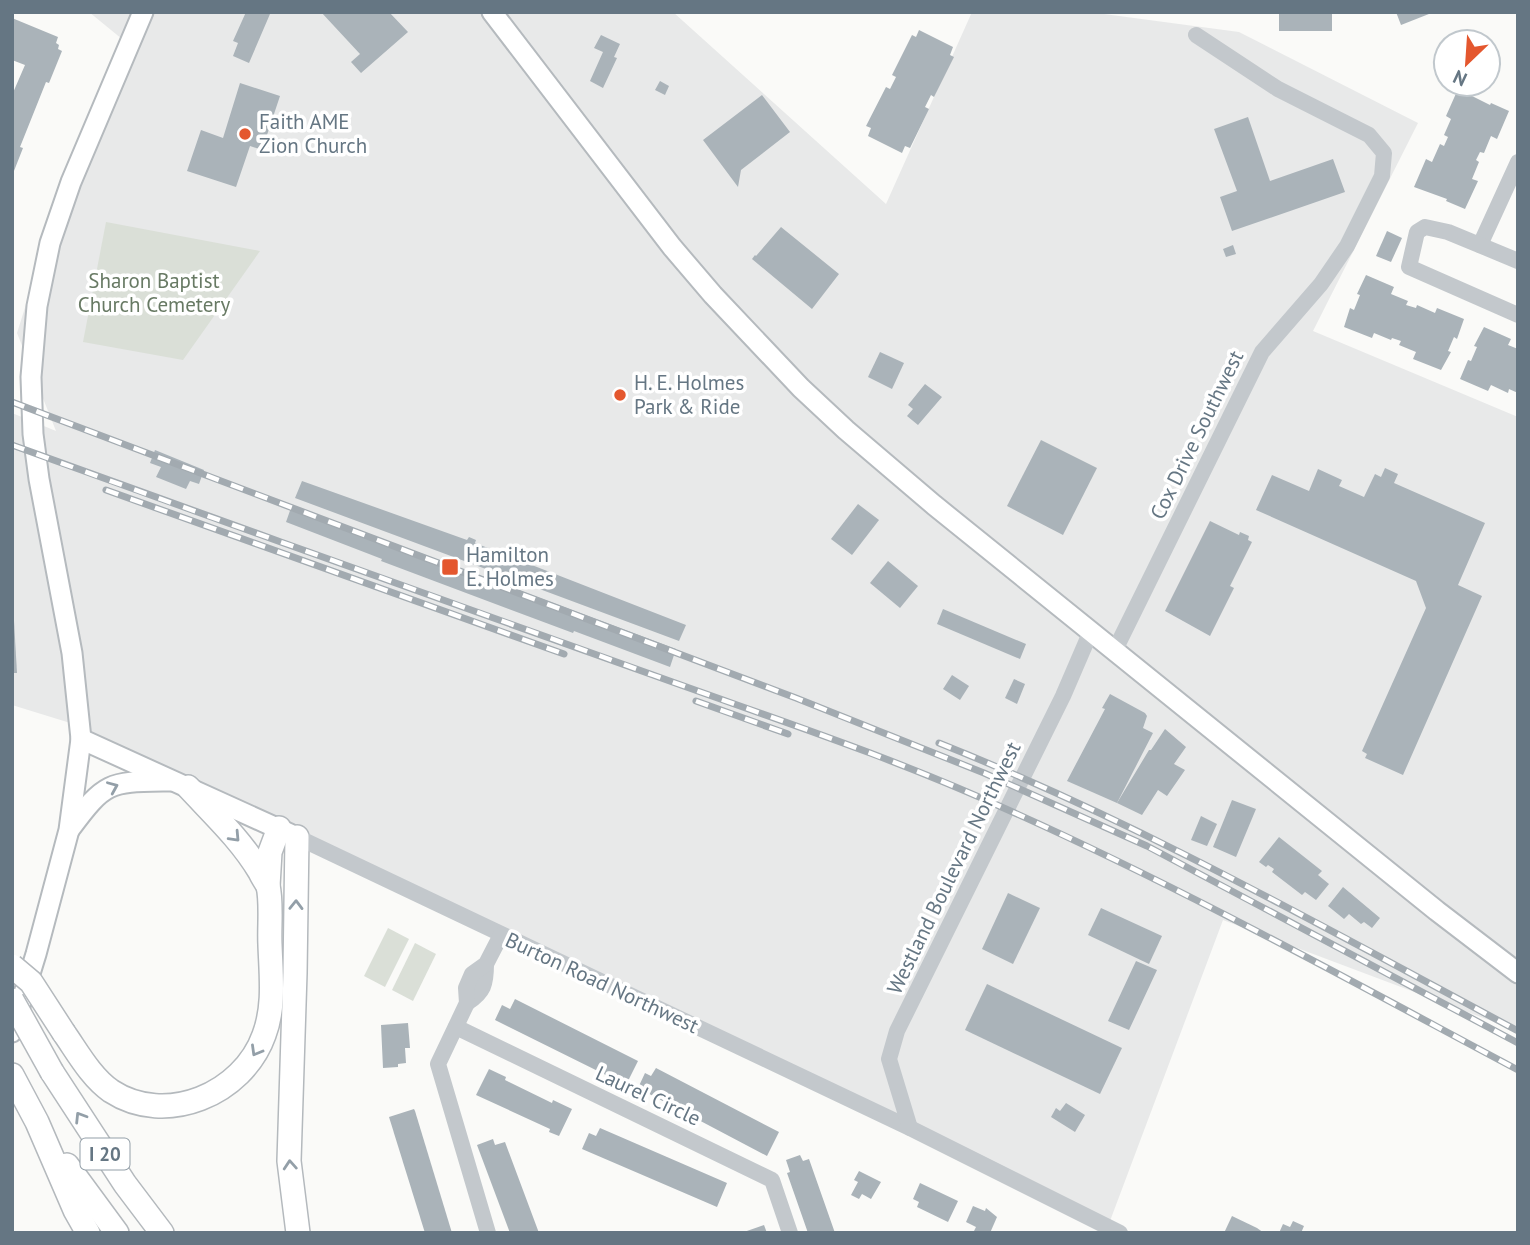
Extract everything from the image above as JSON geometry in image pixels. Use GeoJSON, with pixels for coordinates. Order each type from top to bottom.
{"type":"FeatureCollection","features":[{"type":"Feature","properties":{"kind":"highway"},"geometry":{"type":"LineString","coordinates":[[181,784],[247,850],[268,886]]}},
{"type":"Feature","properties":{"kind":"highway"},"geometry":{"type":"LineString","coordinates":[[12,966],[31,982],[64,1034],[96,1077],[119,1095],[147,1104],[171,1105],[196,1101],[218,1092],[246,1067],[260,1044],[269,1018],[270,852],[288,833]]}},
{"type":"Feature","properties":{"kind":"highway"},"geometry":{"type":"LineString","coordinates":[[288,833],[295,973],[289,1161],[298,1233]]}},
{"type":"Feature","properties":{"kind":"highway","name":"I 20"},"geometry":{"type":"LineString","coordinates":[[12,1000],[52,1072],[118,1173],[162,1233]]}},
{"type":"Feature","properties":{"kind":"highway","name":"I 20"},"geometry":{"type":"LineString","coordinates":[[12,1075],[37,1122],[89,1198],[117,1233]]}},
{"type":"Feature","properties":{"kind":"highway"},"geometry":{"type":"LineString","coordinates":[[37,1122],[75,1210],[88,1233]]}},
{"type":"Feature","properties":{"kind":"main road"},"geometry":{"type":"LineString","coordinates":[[12,1032],[69,830],[81,739],[72,653],[33,434],[32,346],[37,306],[50,243],[71,182],[143,12]]}},
{"type":"Feature","properties":{"kind":"main road"},"geometry":{"type":"LineString","coordinates":[[492,12],[673,247],[769,355],[817,403],[891,469],[1437,911],[1518,973]]}},
{"type":"Feature","properties":{"kind":"main road","name":"Burton Road Northwest"},"geometry":{"type":"LineString","coordinates":[[81,739],[288,833]]}},
{"type":"Feature","properties":{"kind":"main road"},"geometry":{"type":"LineString","coordinates":[[69,830],[92,799],[122,782],[181,784]]}},
{"type":"Feature","properties":{"kind":"street","name":"Cox Drive Southwest"},"geometry":{"type":"LineString","coordinates":[[1115,650],[1262,352],[1321,284],[1348,246],[1382,176],[1384,153],[1369,135],[1278,89],[1196,35]]}},
{"type":"Feature","properties":{"kind":"street"},"geometry":{"type":"LineString","coordinates":[[1480,245],[1518,162]]}},
{"type":"Feature","properties":{"kind":"street"},"geometry":{"type":"LineString","coordinates":[[1518,261],[1448,232],[1425,227],[1417,232],[1409,267],[1518,315]]}},
{"type":"Feature","properties":{"kind":"street","name":"Westland Boulevard Northwest"},"geometry":{"type":"LineString","coordinates":[[910,1128],[889,1059],[897,1031],[1063,696],[1091,631]]}},
{"type":"Feature","properties":{"kind":"street","name":"Burton Road Northwest"},"geometry":{"type":"LineString","coordinates":[[288,833],[910,1128],[1120,1233]]}},
{"type":"Feature","properties":{"kind":"street"},"geometry":{"type":"LineString","coordinates":[[488,1233],[438,1063],[467,1003],[480,995],[486,983],[486,964],[501,935]]}},
{"type":"Feature","properties":{"kind":"street","name":"Laurel Circle"},"geometry":{"type":"LineString","coordinates":[[456,1027],[772,1180],[790,1233]]}},
{"type":"Feature","properties":{"kind":"shaded area"},"geometry":{"type":"Polygon","coordinates":[[[89,12],[673,12],[886,204],[972,12],[1089,12],[1239,32],[1418,123],[1313,331],[1518,417],[1518,1031],[1223,920],[1110,1221],[255,817],[80,726],[12,705],[12,413],[56,431],[17,333],[61,193],[133,48],[89,12]]]}},
{"type":"Feature","properties":{"kind":"green space","name":"Sharon Baptist Church Cemetery"},"geometry":{"type":"Polygon","coordinates":[[[106,222],[260,251],[183,360],[83,342],[106,222]]]}},
{"type":"Feature","properties":{"kind":"green space"},"geometry":{"type":"Polygon","coordinates":[[[388,928],[409,939],[385,987],[364,976],[388,928]]]}},
{"type":"Feature","properties":{"kind":"green space"},"geometry":{"type":"Polygon","coordinates":[[[415,943],[436,954],[413,1001],[392,990],[415,943]]]}},
{"type":"Feature","properties":{"kind":"building"},"geometry":{"type":"Polygon","coordinates":[[[246,12],[270,14],[249,63],[233,56],[238,43],[233,41],[246,12]]]}},
{"type":"Feature","properties":{"kind":"building"},"geometry":{"type":"Polygon","coordinates":[[[321,12],[389,12],[408,32],[361,73],[351,62],[360,54],[321,12]]]}},
{"type":"Feature","properties":{"kind":"building"},"geometry":{"type":"Polygon","coordinates":[[[1279,12],[1332,12],[1332,31],[1279,31],[1279,12]]]}},
{"type":"Feature","properties":{"kind":"building"},"geometry":{"type":"Polygon","coordinates":[[[1396,12],[1434,12],[1401,25],[1396,12]]]}},
{"type":"Feature","properties":{"kind":"building"},"geometry":{"type":"Polygon","coordinates":[[[12,18],[58,37],[56,43],[62,51],[49,83],[46,82],[20,147],[23,148],[12,176],[12,95],[25,65],[12,60],[12,18]]]}},
{"type":"Feature","properties":{"kind":"building"},"geometry":{"type":"Polygon","coordinates":[[[919,30],[953,47],[950,55],[954,57],[934,97],[931,95],[925,107],[929,109],[910,148],[905,146],[902,153],[868,136],[871,128],[866,126],[886,87],[890,89],[896,77],[892,75],[912,35],[916,37],[919,30]]]}},
{"type":"Feature","properties":{"kind":"building"},"geometry":{"type":"Polygon","coordinates":[[[601,35],[620,44],[614,57],[617,58],[603,88],[590,81],[603,52],[594,48],[601,35]]]}},
{"type":"Feature","properties":{"kind":"building"},"geometry":{"type":"Polygon","coordinates":[[[660,81],[669,86],[665,95],[655,90],[660,81]]]}},
{"type":"Feature","properties":{"kind":"building","name":"Faith AME Zion Church"},"geometry":{"type":"Polygon","coordinates":[[[240,83],[280,96],[262,150],[250,146],[236,187],[187,171],[201,130],[223,138],[240,83]]]}},
{"type":"Feature","properties":{"kind":"building"},"geometry":{"type":"Polygon","coordinates":[[[762,95],[790,132],[741,170],[738,187],[703,140],[762,95]]]}},
{"type":"Feature","properties":{"kind":"building"},"geometry":{"type":"Polygon","coordinates":[[[1454,98],[1476,98],[1509,111],[1497,139],[1491,136],[1484,153],[1480,152],[1476,160],[1479,162],[1472,179],[1478,181],[1465,209],[1414,187],[1426,159],[1432,162],[1440,144],[1444,146],[1448,137],[1444,135],[1451,119],[1446,116],[1454,98]]]}},
{"type":"Feature","properties":{"kind":"building"},"geometry":{"type":"Polygon","coordinates":[[[1248,117],[1270,181],[1333,159],[1345,192],[1232,231],[1220,197],[1237,191],[1214,129],[1248,117]]]}},
{"type":"Feature","properties":{"kind":"building"},"geometry":{"type":"Polygon","coordinates":[[[781,227],[839,274],[812,309],[752,259],[781,227]]]}},
{"type":"Feature","properties":{"kind":"building"},"geometry":{"type":"Polygon","coordinates":[[[1387,231],[1402,238],[1391,262],[1376,256],[1387,231]]]}},
{"type":"Feature","properties":{"kind":"building"},"geometry":{"type":"Polygon","coordinates":[[[1233,245],[1236,254],[1226,257],[1223,249],[1233,245]]]}},
{"type":"Feature","properties":{"kind":"building"},"geometry":{"type":"Polygon","coordinates":[[[1366,275],[1394,287],[1391,294],[1408,301],[1406,305],[1416,308],[1417,305],[1435,313],[1437,308],[1464,319],[1441,370],[1413,359],[1416,352],[1399,345],[1401,341],[1374,333],[1372,338],[1344,327],[1350,308],[1354,310],[1360,295],[1357,294],[1366,275]]]}},
{"type":"Feature","properties":{"kind":"building"},"geometry":{"type":"Polygon","coordinates":[[[1484,327],[1511,339],[1508,345],[1518,349],[1518,393],[1509,389],[1508,393],[1491,385],[1488,391],[1460,379],[1468,360],[1471,361],[1477,347],[1474,346],[1484,327]]]}},
{"type":"Feature","properties":{"kind":"building"},"geometry":{"type":"Polygon","coordinates":[[[880,352],[904,363],[892,389],[868,377],[880,352]]]}},
{"type":"Feature","properties":{"kind":"building"},"geometry":{"type":"Polygon","coordinates":[[[925,384],[942,397],[918,425],[907,416],[913,409],[908,405],[925,384]]]}},
{"type":"Feature","properties":{"kind":"building"},"geometry":{"type":"Polygon","coordinates":[[[1041,440],[1097,468],[1063,535],[1007,506],[1041,440]]]}},
{"type":"Feature","properties":{"kind":"building"},"geometry":{"type":"Polygon","coordinates":[[[155,450],[204,470],[199,484],[190,481],[186,489],[156,477],[161,467],[150,463],[155,450]]]}},
{"type":"Feature","properties":{"kind":"building"},"geometry":{"type":"Polygon","coordinates":[[[1385,468],[1398,474],[1394,483],[1485,523],[1458,585],[1482,596],[1403,775],[1365,758],[1367,754],[1362,751],[1426,608],[1416,581],[1256,510],[1272,475],[1309,491],[1318,469],[1342,480],[1339,486],[1364,497],[1375,474],[1381,477],[1385,468]]]}},
{"type":"Feature","properties":{"kind":"building"},"geometry":{"type":"Polygon","coordinates":[[[302,481],[467,540],[469,537],[476,540],[475,543],[686,625],[679,641],[295,498],[302,481]]]}},
{"type":"Feature","properties":{"kind":"building"},"geometry":{"type":"Polygon","coordinates":[[[858,504],[879,520],[852,555],[831,539],[858,504]]]}},
{"type":"Feature","properties":{"kind":"building"},"geometry":{"type":"Polygon","coordinates":[[[292,505],[676,649],[670,667],[381,561],[382,559],[286,522],[292,505]]]}},
{"type":"Feature","properties":{"kind":"building"},"geometry":{"type":"Polygon","coordinates":[[[1210,521],[1239,535],[1240,532],[1249,536],[1248,540],[1252,542],[1230,586],[1234,588],[1210,636],[1165,611],[1210,521]]]}},
{"type":"Feature","properties":{"kind":"building"},"geometry":{"type":"Polygon","coordinates":[[[888,561],[918,586],[900,608],[870,583],[888,561]]]}},
{"type":"Feature","properties":{"kind":"building"},"geometry":{"type":"Polygon","coordinates":[[[943,609],[1026,644],[1020,659],[937,624],[943,609]]]}},
{"type":"Feature","properties":{"kind":"building"},"geometry":{"type":"Polygon","coordinates":[[[14,621],[17,673],[12,673],[14,621]]]}},
{"type":"Feature","properties":{"kind":"building"},"geometry":{"type":"Polygon","coordinates":[[[952,675],[969,686],[960,700],[943,689],[952,675]]]}},
{"type":"Feature","properties":{"kind":"building"},"geometry":{"type":"Polygon","coordinates":[[[1014,679],[1025,684],[1017,704],[1005,698],[1014,679]]]}},
{"type":"Feature","properties":{"kind":"building"},"geometry":{"type":"Polygon","coordinates":[[[1110,694],[1145,713],[1147,716],[1143,728],[1153,733],[1117,803],[1067,781],[1105,709],[1102,708],[1110,694]]]}},
{"type":"Feature","properties":{"kind":"building"},"geometry":{"type":"Polygon","coordinates":[[[1165,729],[1186,747],[1174,764],[1185,770],[1167,796],[1158,790],[1142,815],[1117,803],[1165,729]]]}},
{"type":"Feature","properties":{"kind":"building"},"geometry":{"type":"Polygon","coordinates":[[[1232,800],[1256,809],[1236,857],[1213,847],[1232,800]]]}},
{"type":"Feature","properties":{"kind":"building"},"geometry":{"type":"Polygon","coordinates":[[[1201,816],[1217,824],[1207,846],[1191,840],[1201,816]]]}},
{"type":"Feature","properties":{"kind":"building"},"geometry":{"type":"Polygon","coordinates":[[[1279,837],[1322,871],[1318,875],[1329,884],[1316,900],[1305,892],[1302,895],[1272,872],[1274,869],[1259,862],[1279,837]]]}},
{"type":"Feature","properties":{"kind":"building"},"geometry":{"type":"Polygon","coordinates":[[[1343,887],[1380,918],[1372,928],[1364,922],[1361,924],[1349,914],[1344,919],[1328,906],[1343,887]]]}},
{"type":"Feature","properties":{"kind":"building"},"geometry":{"type":"Polygon","coordinates":[[[1008,893],[1040,908],[1013,964],[982,949],[1008,893]]]}},
{"type":"Feature","properties":{"kind":"building"},"geometry":{"type":"Polygon","coordinates":[[[1101,908],[1162,936],[1149,964],[1088,935],[1101,908]]]}},
{"type":"Feature","properties":{"kind":"building"},"geometry":{"type":"Polygon","coordinates":[[[1136,961],[1157,970],[1129,1030],[1108,1021],[1136,961]]]}},
{"type":"Feature","properties":{"kind":"building"},"geometry":{"type":"Polygon","coordinates":[[[987,984],[1122,1048],[1100,1094],[965,1030],[987,984]]]}},
{"type":"Feature","properties":{"kind":"building"},"geometry":{"type":"Polygon","coordinates":[[[515,999],[638,1061],[626,1085],[495,1020],[502,1005],[510,1009],[515,999]]]}},
{"type":"Feature","properties":{"kind":"building"},"geometry":{"type":"Polygon","coordinates":[[[408,1023],[410,1048],[405,1048],[406,1063],[398,1064],[398,1067],[383,1068],[381,1025],[408,1023]]]}},
{"type":"Feature","properties":{"kind":"building"},"geometry":{"type":"Polygon","coordinates":[[[656,1068],[779,1132],[767,1156],[638,1088],[645,1073],[651,1076],[656,1068]]]}},
{"type":"Feature","properties":{"kind":"building"},"geometry":{"type":"Polygon","coordinates":[[[489,1069],[552,1103],[553,1100],[572,1109],[559,1136],[549,1132],[550,1129],[476,1095],[489,1069]]]}},
{"type":"Feature","properties":{"kind":"building"},"geometry":{"type":"Polygon","coordinates":[[[1066,1103],[1085,1115],[1075,1132],[1051,1117],[1056,1108],[1060,1111],[1066,1103]]]}},
{"type":"Feature","properties":{"kind":"building"},"geometry":{"type":"Polygon","coordinates":[[[414,1109],[452,1233],[425,1233],[389,1117],[414,1109]]]}},
{"type":"Feature","properties":{"kind":"building"},"geometry":{"type":"Polygon","coordinates":[[[600,1128],[727,1183],[717,1207],[582,1149],[589,1133],[596,1136],[600,1128]]]}},
{"type":"Feature","properties":{"kind":"building"},"geometry":{"type":"Polygon","coordinates":[[[493,1139],[495,1145],[505,1142],[539,1233],[510,1233],[477,1145],[493,1139]]]}},
{"type":"Feature","properties":{"kind":"building"},"geometry":{"type":"Polygon","coordinates":[[[800,1155],[803,1161],[809,1159],[835,1233],[808,1233],[787,1173],[790,1172],[786,1160],[800,1155]]]}},
{"type":"Feature","properties":{"kind":"building"},"geometry":{"type":"Polygon","coordinates":[[[859,1171],[881,1182],[871,1199],[862,1194],[859,1199],[851,1195],[858,1182],[854,1180],[859,1171]]]}},
{"type":"Feature","properties":{"kind":"building"},"geometry":{"type":"Polygon","coordinates":[[[920,1183],[958,1201],[948,1222],[917,1207],[919,1202],[913,1199],[920,1183]]]}},
{"type":"Feature","properties":{"kind":"building"},"geometry":{"type":"Polygon","coordinates":[[[973,1206],[985,1211],[986,1208],[997,1217],[990,1233],[974,1231],[976,1227],[966,1222],[973,1206]]]}},
{"type":"Feature","properties":{"kind":"building"},"geometry":{"type":"Polygon","coordinates":[[[1232,1216],[1257,1228],[1264,1233],[1224,1233],[1232,1216]]]}},
{"type":"Feature","properties":{"kind":"building"},"geometry":{"type":"Polygon","coordinates":[[[1293,1221],[1304,1226],[1301,1233],[1279,1233],[1283,1224],[1290,1227],[1293,1221]]]}},
{"type":"Feature","properties":{"kind":"building"},"geometry":{"type":"Polygon","coordinates":[[[764,1225],[767,1233],[744,1233],[744,1232],[764,1225]]]}},
{"type":"Feature","properties":{"kind":"railway"},"geometry":{"type":"LineString","coordinates":[[12,402],[796,698],[984,773],[1147,846],[1518,1043]]}},
{"type":"Feature","properties":{"kind":"railway"},"geometry":{"type":"LineString","coordinates":[[12,445],[831,739],[963,790],[1200,902],[1518,1070]]}},
{"type":"Feature","properties":{"kind":"railway"},"geometry":{"type":"LineString","coordinates":[[106,490],[564,654]]}},
{"type":"Feature","properties":{"kind":"railway"},"geometry":{"type":"LineString","coordinates":[[696,701],[788,734]]}},
{"type":"Feature","properties":{"kind":"railway"},"geometry":{"type":"LineString","coordinates":[[939,743],[1014,774],[1160,842],[1518,1031]]}},
{"type":"Feature","properties":{"kind":"place","name":"Faith AME Zion Church"},"geometry":{"type":"Point","coordinates":[245,134]}},
{"type":"Feature","properties":{"kind":"place","name":"H. E. Holmes Park & Ride"},"geometry":{"type":"Point","coordinates":[620,395]}},
{"type":"Feature","properties":{"kind":"place","name":"Hamilton E. Holmes"},"geometry":{"type":"Point","coordinates":[450,567]}}]}
